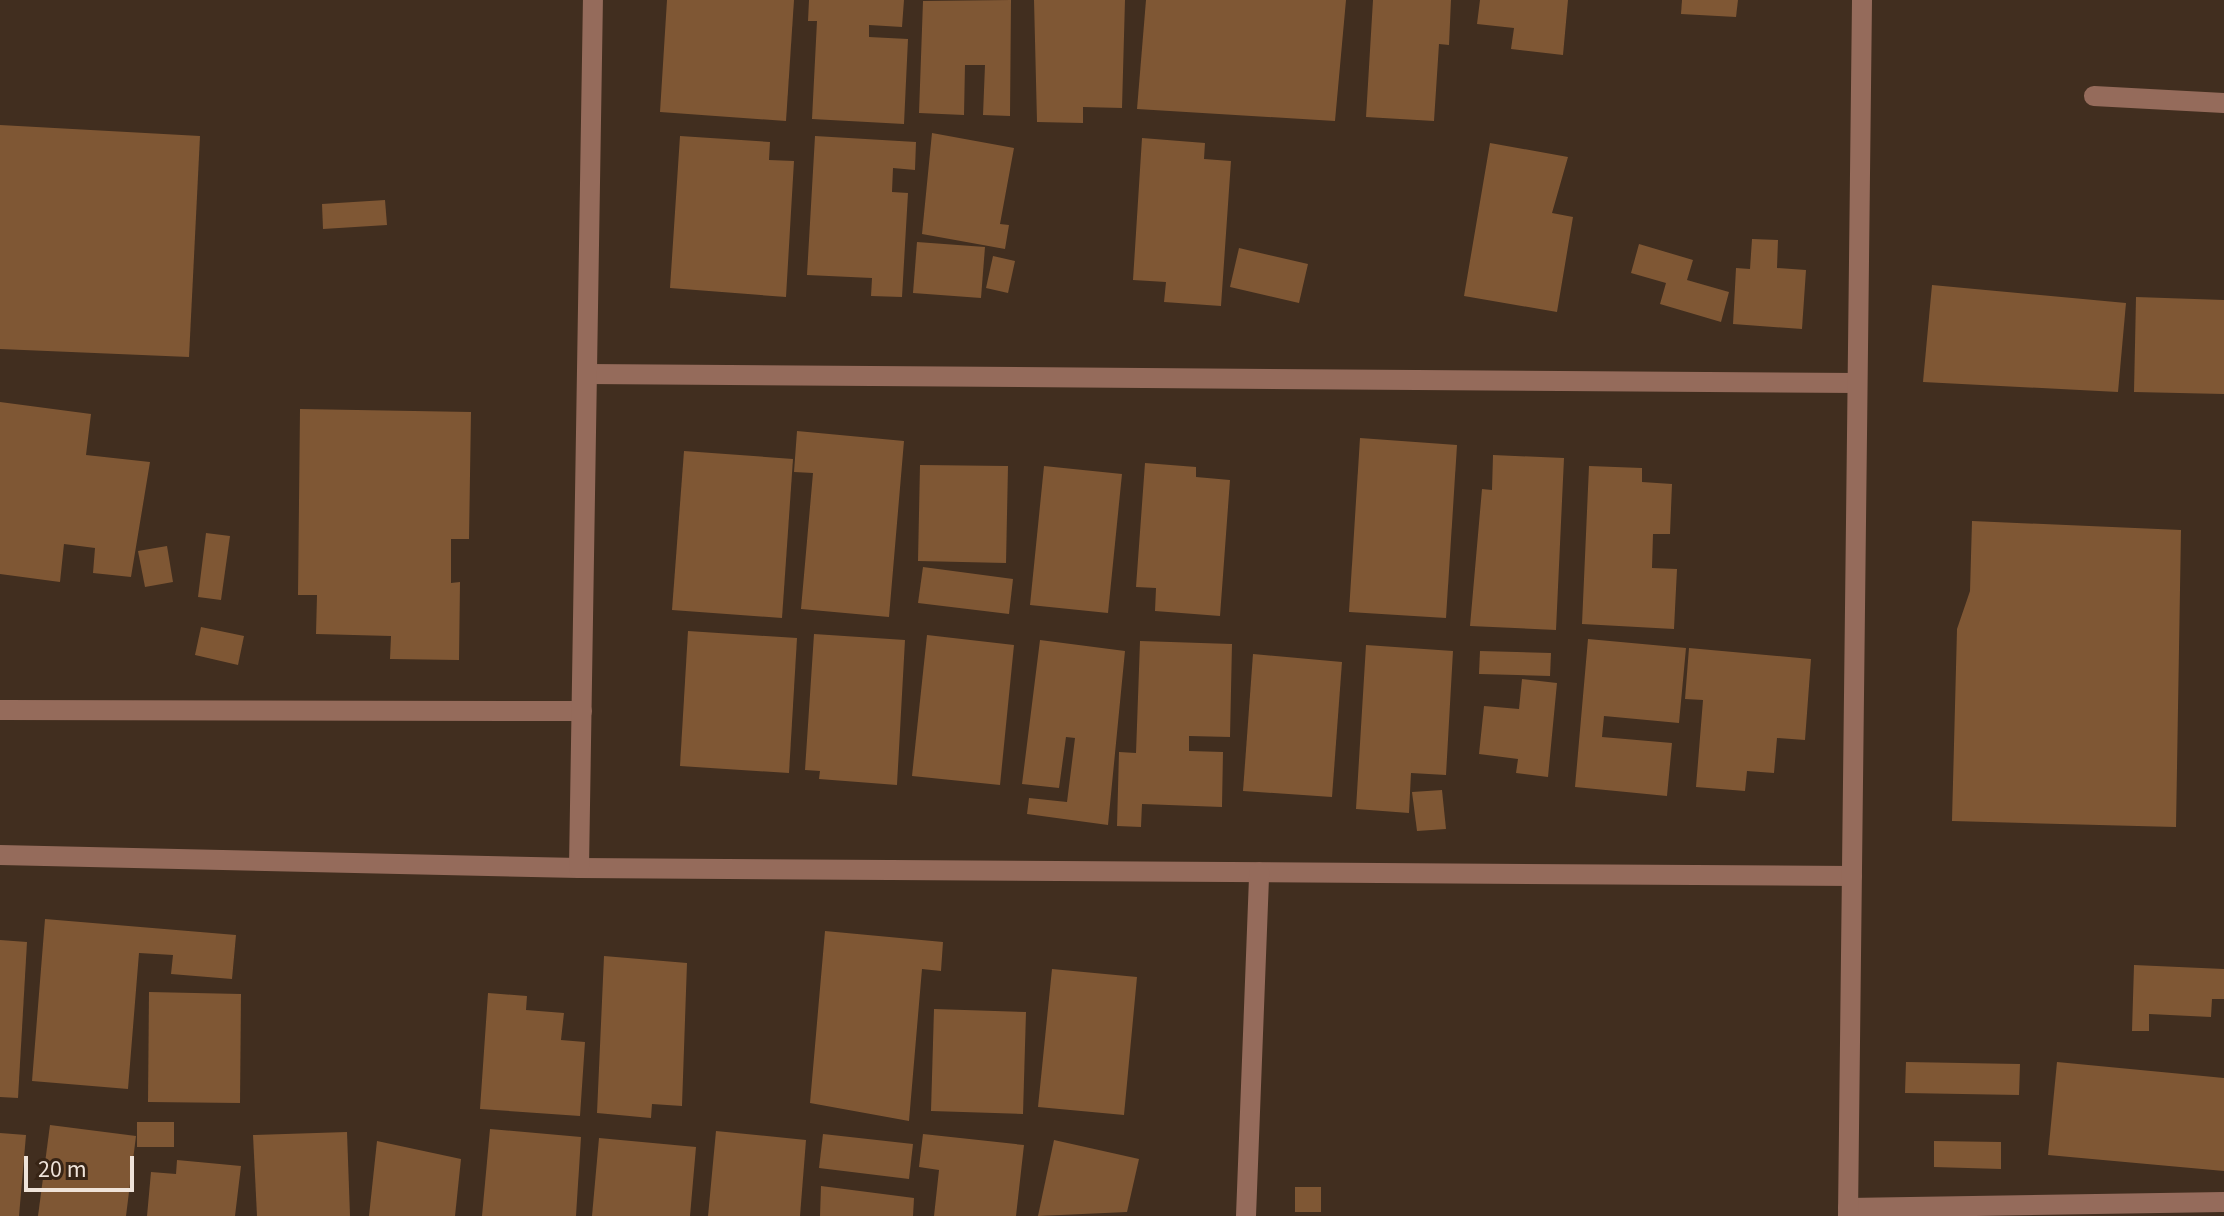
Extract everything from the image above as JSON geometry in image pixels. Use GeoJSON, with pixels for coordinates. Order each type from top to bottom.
{"type":"FeatureCollection","features":[{"type":"Feature","properties":{"kind":"street"},"geometry":{"type":"LineString","coordinates":[[579,868],[593,0]]}},
{"type":"Feature","properties":{"kind":"street"},"geometry":{"type":"LineString","coordinates":[[1862,0],[1848,1212],[2224,1202]]}},
{"type":"Feature","properties":{"kind":"street"},"geometry":{"type":"LineString","coordinates":[[2094,96],[2224,103]]}},
{"type":"Feature","properties":{"kind":"street"},"geometry":{"type":"LineString","coordinates":[[587,374],[1857,383]]}},
{"type":"Feature","properties":{"kind":"street"},"geometry":{"type":"LineString","coordinates":[[0,710],[582,711]]}},
{"type":"Feature","properties":{"kind":"street"},"geometry":{"type":"LineString","coordinates":[[0,855],[579,868],[1852,876]]}},
{"type":"Feature","properties":{"kind":"street"},"geometry":{"type":"LineString","coordinates":[[1246,1216],[1259,872]]}},
{"type":"Feature","properties":{"kind":"building"},"geometry":{"type":"Polygon","coordinates":[[[667,0],[794,0],[786,121],[660,112],[667,0]]]}},
{"type":"Feature","properties":{"kind":"building"},"geometry":{"type":"Polygon","coordinates":[[[809,0],[904,0],[902,27],[869,25],[869,37],[908,39],[904,124],[812,119],[817,21],[808,21],[809,0]]]}},
{"type":"Feature","properties":{"kind":"building"},"geometry":{"type":"Polygon","coordinates":[[[1011,0],[1010,116],[983,115],[985,65],[965,65],[964,115],[919,113],[923,1],[1011,0]]]}},
{"type":"Feature","properties":{"kind":"building"},"geometry":{"type":"Polygon","coordinates":[[[1034,0],[1125,0],[1122,108],[1083,107],[1083,123],[1037,122],[1034,0]]]}},
{"type":"Feature","properties":{"kind":"building"},"geometry":{"type":"Polygon","coordinates":[[[1146,0],[1346,0],[1335,121],[1137,109],[1146,0]]]}},
{"type":"Feature","properties":{"kind":"building"},"geometry":{"type":"Polygon","coordinates":[[[1373,0],[1451,0],[1449,45],[1439,44],[1434,121],[1366,117],[1373,0]]]}},
{"type":"Feature","properties":{"kind":"building"},"geometry":{"type":"Polygon","coordinates":[[[1480,0],[1568,0],[1563,55],[1511,49],[1514,28],[1477,24],[1480,0]]]}},
{"type":"Feature","properties":{"kind":"building"},"geometry":{"type":"Polygon","coordinates":[[[1682,0],[1738,0],[1736,17],[1681,14],[1682,0]]]}},
{"type":"Feature","properties":{"kind":"building"},"geometry":{"type":"Polygon","coordinates":[[[0,125],[200,136],[189,357],[0,349],[0,125]]]}},
{"type":"Feature","properties":{"kind":"building"},"geometry":{"type":"Polygon","coordinates":[[[932,133],[1014,148],[1000,224],[1009,225],[1005,249],[922,234],[932,133]]]}},
{"type":"Feature","properties":{"kind":"building"},"geometry":{"type":"Polygon","coordinates":[[[680,136],[770,142],[769,160],[794,161],[786,297],[670,288],[680,136]]]}},
{"type":"Feature","properties":{"kind":"building"},"geometry":{"type":"Polygon","coordinates":[[[815,136],[916,142],[915,170],[893,168],[892,192],[908,193],[902,297],[871,296],[872,278],[807,275],[815,136]]]}},
{"type":"Feature","properties":{"kind":"building"},"geometry":{"type":"Polygon","coordinates":[[[1142,138],[1205,143],[1204,159],[1231,161],[1221,306],[1164,302],[1166,282],[1133,280],[1142,138]]]}},
{"type":"Feature","properties":{"kind":"building"},"geometry":{"type":"Polygon","coordinates":[[[1490,143],[1568,157],[1552,213],[1573,217],[1557,312],[1464,296],[1490,143]]]}},
{"type":"Feature","properties":{"kind":"building"},"geometry":{"type":"Polygon","coordinates":[[[385,200],[387,225],[323,229],[322,204],[385,200]]]}},
{"type":"Feature","properties":{"kind":"building"},"geometry":{"type":"Polygon","coordinates":[[[1752,239],[1778,240],[1777,268],[1806,270],[1802,329],[1733,324],[1736,268],[1750,269],[1752,239]]]}},
{"type":"Feature","properties":{"kind":"building"},"geometry":{"type":"Polygon","coordinates":[[[917,242],[985,247],[981,298],[913,293],[917,242]]]}},
{"type":"Feature","properties":{"kind":"building"},"geometry":{"type":"Polygon","coordinates":[[[1639,244],[1693,260],[1687,280],[1729,292],[1721,322],[1660,304],[1666,283],[1631,273],[1639,244]]]}},
{"type":"Feature","properties":{"kind":"building"},"geometry":{"type":"Polygon","coordinates":[[[1239,248],[1308,264],[1299,303],[1230,287],[1239,248]]]}},
{"type":"Feature","properties":{"kind":"building"},"geometry":{"type":"Polygon","coordinates":[[[993,256],[1015,261],[1008,293],[986,288],[993,256]]]}},
{"type":"Feature","properties":{"kind":"building"},"geometry":{"type":"Polygon","coordinates":[[[1932,285],[2126,303],[2118,392],[1923,382],[1932,285]]]}},
{"type":"Feature","properties":{"kind":"building"},"geometry":{"type":"Polygon","coordinates":[[[2136,297],[2224,300],[2224,394],[2134,392],[2136,297]]]}},
{"type":"Feature","properties":{"kind":"building"},"geometry":{"type":"Polygon","coordinates":[[[0,402],[91,414],[86,455],[150,462],[131,577],[93,573],[95,548],[64,544],[60,582],[0,574],[0,402]]]}},
{"type":"Feature","properties":{"kind":"building"},"geometry":{"type":"Polygon","coordinates":[[[300,409],[471,412],[469,539],[451,539],[451,583],[460,582],[459,660],[390,659],[391,636],[316,634],[317,595],[298,595],[300,409]]]}},
{"type":"Feature","properties":{"kind":"building"},"geometry":{"type":"Polygon","coordinates":[[[797,431],[904,441],[889,617],[801,609],[813,473],[794,472],[797,431]]]}},
{"type":"Feature","properties":{"kind":"building"},"geometry":{"type":"Polygon","coordinates":[[[1360,438],[1457,445],[1446,618],[1349,612],[1360,438]]]}},
{"type":"Feature","properties":{"kind":"building"},"geometry":{"type":"Polygon","coordinates":[[[684,451],[793,459],[782,618],[672,610],[684,451]]]}},
{"type":"Feature","properties":{"kind":"building"},"geometry":{"type":"Polygon","coordinates":[[[1493,455],[1564,458],[1556,630],[1470,626],[1482,489],[1492,490],[1493,455]]]}},
{"type":"Feature","properties":{"kind":"building"},"geometry":{"type":"Polygon","coordinates":[[[1145,463],[1196,467],[1196,477],[1230,480],[1220,616],[1155,611],[1156,588],[1136,587],[1145,463]]]}},
{"type":"Feature","properties":{"kind":"building"},"geometry":{"type":"Polygon","coordinates":[[[920,465],[1008,466],[1006,563],[918,561],[920,465]]]}},
{"type":"Feature","properties":{"kind":"building"},"geometry":{"type":"Polygon","coordinates":[[[1044,466],[1122,474],[1108,613],[1030,605],[1044,466]]]}},
{"type":"Feature","properties":{"kind":"building"},"geometry":{"type":"Polygon","coordinates":[[[1589,466],[1642,468],[1642,482],[1672,484],[1670,534],[1653,534],[1652,568],[1677,569],[1674,629],[1582,624],[1589,466]]]}},
{"type":"Feature","properties":{"kind":"building"},"geometry":{"type":"Polygon","coordinates":[[[1972,521],[2181,530],[2176,827],[1952,821],[1957,629],[1970,591],[1972,521]]]}},
{"type":"Feature","properties":{"kind":"building"},"geometry":{"type":"Polygon","coordinates":[[[206,533],[230,536],[221,600],[198,597],[206,533]]]}},
{"type":"Feature","properties":{"kind":"building"},"geometry":{"type":"Polygon","coordinates":[[[167,546],[173,582],[145,587],[138,551],[167,546]]]}},
{"type":"Feature","properties":{"kind":"building"},"geometry":{"type":"Polygon","coordinates":[[[923,567],[1013,579],[1009,614],[918,603],[923,567]]]}},
{"type":"Feature","properties":{"kind":"building"},"geometry":{"type":"Polygon","coordinates":[[[201,627],[244,636],[238,665],[195,655],[201,627]]]}},
{"type":"Feature","properties":{"kind":"building"},"geometry":{"type":"Polygon","coordinates":[[[688,631],[797,638],[789,773],[680,766],[688,631]]]}},
{"type":"Feature","properties":{"kind":"building"},"geometry":{"type":"Polygon","coordinates":[[[814,634],[905,640],[897,785],[819,779],[820,771],[805,770],[814,634]]]}},
{"type":"Feature","properties":{"kind":"building"},"geometry":{"type":"Polygon","coordinates":[[[927,635],[1014,645],[1000,785],[912,776],[927,635]]]}},
{"type":"Feature","properties":{"kind":"building"},"geometry":{"type":"Polygon","coordinates":[[[1588,639],[1686,648],[1679,723],[1604,716],[1602,737],[1672,743],[1667,796],[1575,787],[1588,639]]]}},
{"type":"Feature","properties":{"kind":"building"},"geometry":{"type":"Polygon","coordinates":[[[1040,640],[1125,651],[1108,825],[1027,814],[1029,798],[1067,802],[1075,738],[1066,737],[1059,788],[1022,784],[1040,640]]]}},
{"type":"Feature","properties":{"kind":"building"},"geometry":{"type":"Polygon","coordinates":[[[1140,641],[1232,644],[1230,737],[1189,736],[1189,751],[1223,752],[1222,807],[1142,804],[1141,827],[1117,826],[1119,752],[1136,753],[1140,641]]]}},
{"type":"Feature","properties":{"kind":"building"},"geometry":{"type":"Polygon","coordinates":[[[1366,645],[1453,651],[1446,775],[1411,773],[1409,813],[1356,809],[1366,645]]]}},
{"type":"Feature","properties":{"kind":"building"},"geometry":{"type":"Polygon","coordinates":[[[1689,648],[1811,659],[1805,740],[1777,738],[1774,773],[1747,771],[1745,791],[1696,787],[1703,700],[1685,699],[1689,648]]]}},
{"type":"Feature","properties":{"kind":"building"},"geometry":{"type":"Polygon","coordinates":[[[1480,651],[1551,653],[1550,676],[1479,674],[1480,651]]]}},
{"type":"Feature","properties":{"kind":"building"},"geometry":{"type":"Polygon","coordinates":[[[1253,654],[1342,662],[1332,797],[1243,791],[1253,654]]]}},
{"type":"Feature","properties":{"kind":"building"},"geometry":{"type":"Polygon","coordinates":[[[1522,679],[1557,683],[1548,777],[1516,773],[1518,759],[1479,754],[1484,706],[1519,709],[1522,679]]]}},
{"type":"Feature","properties":{"kind":"building"},"geometry":{"type":"Polygon","coordinates":[[[1442,790],[1446,829],[1417,831],[1412,792],[1442,790]]]}},
{"type":"Feature","properties":{"kind":"building"},"geometry":{"type":"Polygon","coordinates":[[[45,919],[236,935],[232,979],[171,974],[173,955],[139,953],[128,1089],[32,1081],[45,919]]]}},
{"type":"Feature","properties":{"kind":"building"},"geometry":{"type":"Polygon","coordinates":[[[825,931],[943,942],[941,971],[922,969],[909,1121],[810,1103],[825,931]]]}},
{"type":"Feature","properties":{"kind":"building"},"geometry":{"type":"Polygon","coordinates":[[[0,940],[27,942],[18,1098],[0,1097],[0,940]]]}},
{"type":"Feature","properties":{"kind":"building"},"geometry":{"type":"Polygon","coordinates":[[[604,956],[687,963],[682,1106],[652,1104],[651,1118],[597,1113],[604,956]]]}},
{"type":"Feature","properties":{"kind":"building"},"geometry":{"type":"Polygon","coordinates":[[[2134,965],[2224,969],[2224,999],[2212,999],[2211,1017],[2149,1014],[2149,1031],[2132,1031],[2134,965]]]}},
{"type":"Feature","properties":{"kind":"building"},"geometry":{"type":"Polygon","coordinates":[[[1052,969],[1137,977],[1124,1115],[1038,1107],[1052,969]]]}},
{"type":"Feature","properties":{"kind":"building"},"geometry":{"type":"Polygon","coordinates":[[[149,992],[241,994],[240,1103],[148,1102],[149,992]]]}},
{"type":"Feature","properties":{"kind":"building"},"geometry":{"type":"Polygon","coordinates":[[[488,993],[527,996],[526,1010],[564,1013],[561,1040],[585,1042],[580,1116],[480,1109],[488,993]]]}},
{"type":"Feature","properties":{"kind":"building"},"geometry":{"type":"Polygon","coordinates":[[[934,1009],[1026,1012],[1023,1114],[931,1111],[934,1009]]]}},
{"type":"Feature","properties":{"kind":"building"},"geometry":{"type":"Polygon","coordinates":[[[1906,1062],[2020,1064],[2019,1095],[1905,1093],[1906,1062]]]}},
{"type":"Feature","properties":{"kind":"building"},"geometry":{"type":"Polygon","coordinates":[[[2057,1062],[2224,1078],[2224,1171],[2048,1155],[2057,1062]]]}},
{"type":"Feature","properties":{"kind":"building"},"geometry":{"type":"Polygon","coordinates":[[[137,1122],[174,1122],[174,1147],[137,1147],[137,1122]]]}},
{"type":"Feature","properties":{"kind":"building"},"geometry":{"type":"Polygon","coordinates":[[[50,1125],[136,1136],[126,1216],[38,1216],[50,1125]]]}},
{"type":"Feature","properties":{"kind":"building"},"geometry":{"type":"Polygon","coordinates":[[[490,1129],[581,1137],[576,1216],[482,1216],[490,1129]]]}},
{"type":"Feature","properties":{"kind":"building"},"geometry":{"type":"Polygon","coordinates":[[[716,1131],[806,1140],[800,1216],[708,1216],[716,1131]]]}},
{"type":"Feature","properties":{"kind":"building"},"geometry":{"type":"Polygon","coordinates":[[[347,1132],[350,1216],[257,1216],[253,1135],[347,1132]]]}},
{"type":"Feature","properties":{"kind":"building"},"geometry":{"type":"Polygon","coordinates":[[[0,1133],[26,1135],[19,1216],[0,1216],[0,1133]]]}},
{"type":"Feature","properties":{"kind":"building"},"geometry":{"type":"Polygon","coordinates":[[[823,1134],[913,1144],[909,1179],[819,1168],[823,1134]]]}},
{"type":"Feature","properties":{"kind":"building"},"geometry":{"type":"Polygon","coordinates":[[[923,1134],[1024,1145],[1016,1216],[934,1216],[939,1170],[919,1167],[923,1134]]]}},
{"type":"Feature","properties":{"kind":"building"},"geometry":{"type":"Polygon","coordinates":[[[599,1138],[696,1147],[690,1216],[592,1216],[599,1138]]]}},
{"type":"Feature","properties":{"kind":"building"},"geometry":{"type":"Polygon","coordinates":[[[1054,1140],[1139,1159],[1127,1212],[1038,1216],[1054,1140]]]}},
{"type":"Feature","properties":{"kind":"building"},"geometry":{"type":"Polygon","coordinates":[[[377,1141],[461,1159],[455,1216],[369,1216],[377,1141]]]}},
{"type":"Feature","properties":{"kind":"building"},"geometry":{"type":"Polygon","coordinates":[[[1934,1141],[2001,1142],[2001,1169],[1934,1167],[1934,1141]]]}},
{"type":"Feature","properties":{"kind":"building"},"geometry":{"type":"Polygon","coordinates":[[[177,1160],[241,1166],[235,1216],[147,1216],[151,1172],[176,1174],[177,1160]]]}},
{"type":"Feature","properties":{"kind":"building"},"geometry":{"type":"Polygon","coordinates":[[[821,1186],[914,1198],[913,1216],[820,1216],[821,1186]]]}},
{"type":"Feature","properties":{"kind":"building"},"geometry":{"type":"Polygon","coordinates":[[[1295,1187],[1321,1187],[1321,1212],[1295,1212],[1295,1187]]]}}]}
